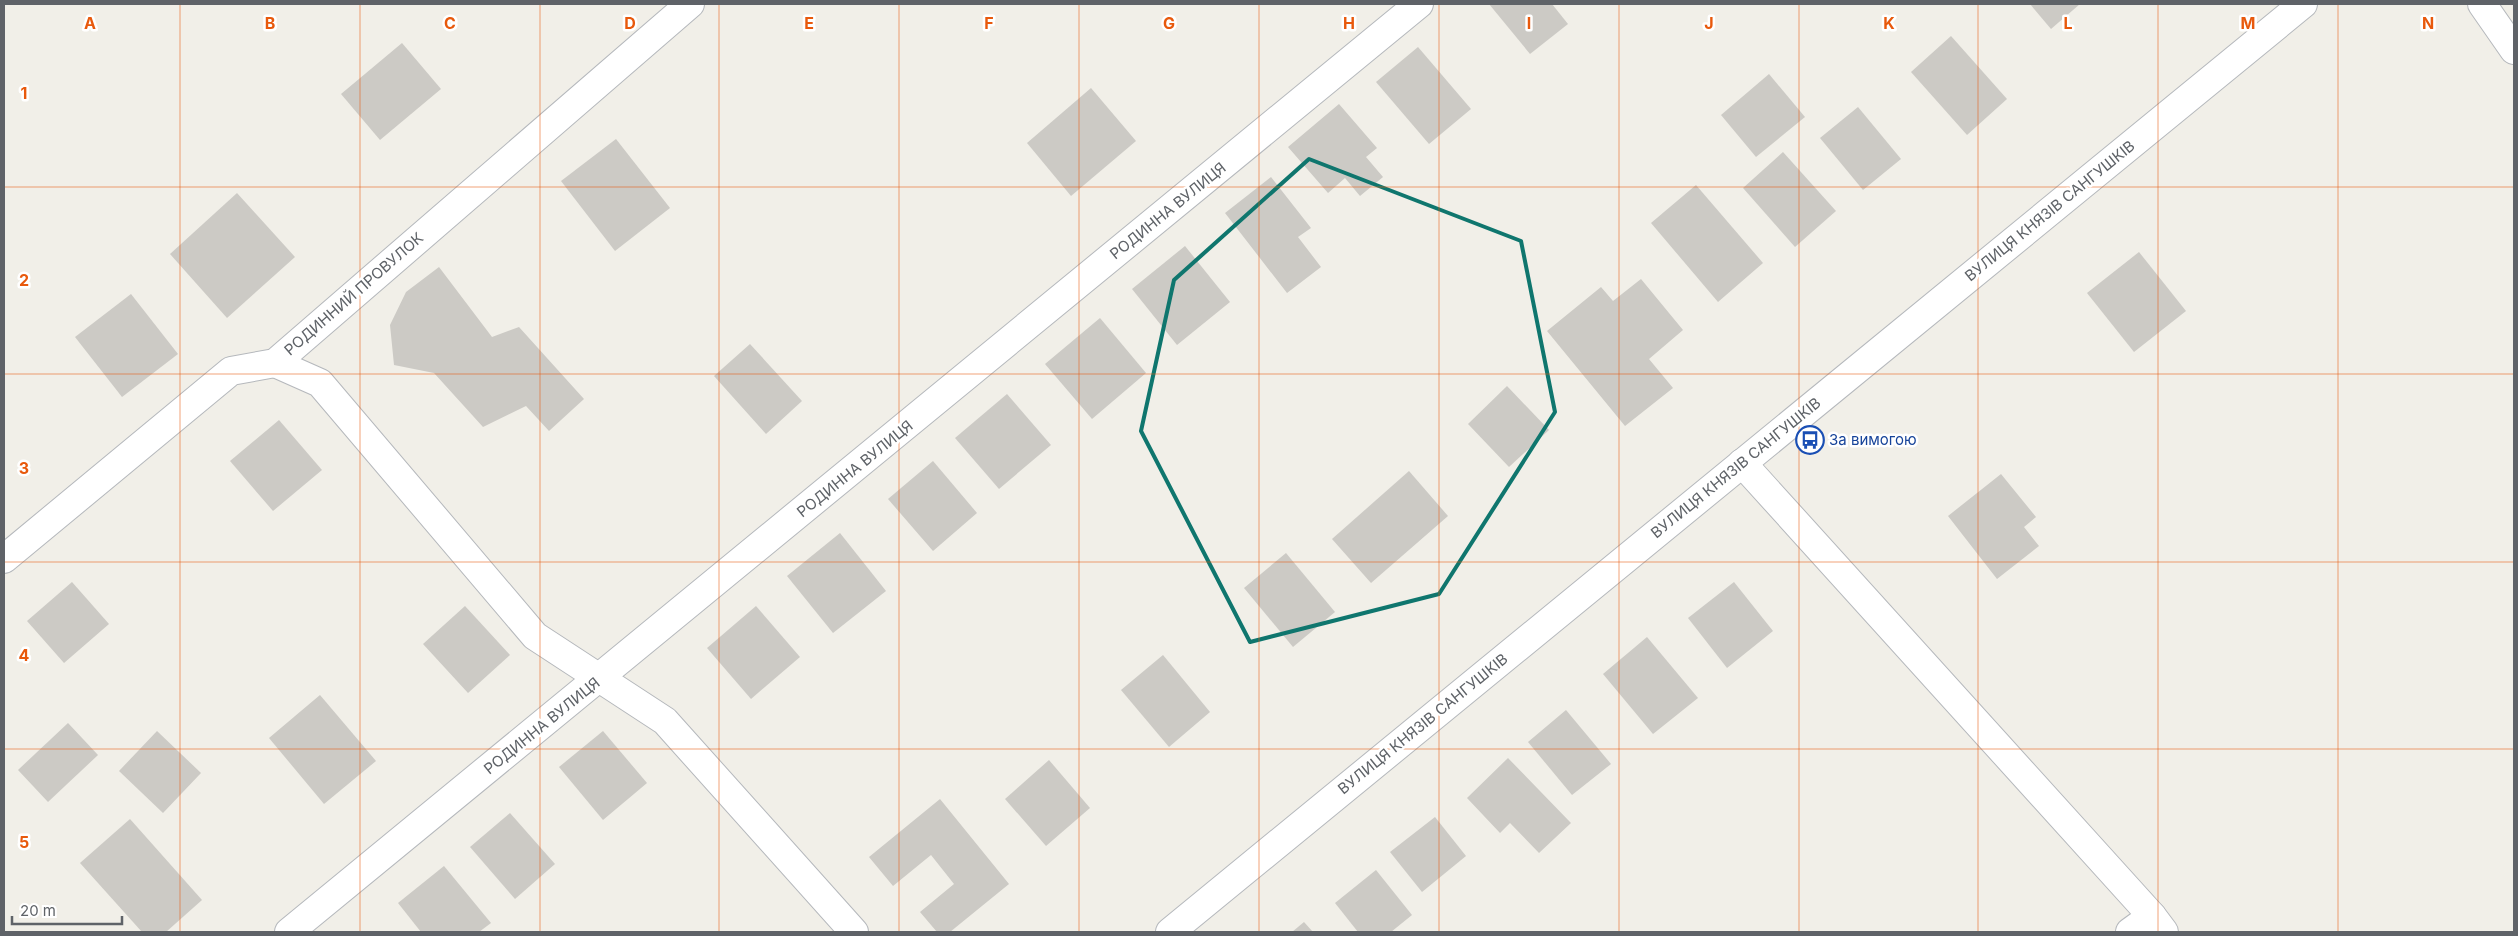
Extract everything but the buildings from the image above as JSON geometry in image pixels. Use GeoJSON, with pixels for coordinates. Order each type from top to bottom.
{"type":"FeatureCollection","features":[{"type":"Feature","properties":{"kind":"street","name":"РОДИННИЙ ПРОВУЛОК"},"geometry":{"type":"LineString","coordinates":[[4,559],[230,371],[275,362],[690,4]]}},
{"type":"Feature","properties":{"kind":"street","name":"РОДИННА ВУЛИЦЯ"},"geometry":{"type":"LineString","coordinates":[[289,932],[599,680],[1419,4]]}},
{"type":"Feature","properties":{"kind":"street","name":"ВУЛИЦЯ КНЯЗІВ САНГУШКІВ"},"geometry":{"type":"LineString","coordinates":[[1170,932],[2303,4]]}},
{"type":"Feature","properties":{"kind":"street"},"geometry":{"type":"LineString","coordinates":[[2482,4],[2514,50]]}},
{"type":"Feature","properties":{"kind":"street"},"geometry":{"type":"LineString","coordinates":[[275,362],[320,383],[535,636],[599,680],[665,721],[854,932]]}},
{"type":"Feature","properties":{"kind":"street"},"geometry":{"type":"LineString","coordinates":[[1742,463],[2158,924],[2130,932]]}},
{"type":"Feature","properties":{"kind":"highlighted area"},"geometry":{"type":"Polygon","coordinates":[[[1309,159],[1521,241],[1555,412],[1439,594],[1250,642],[1141,431],[1174,280],[1309,159]]]}},
{"type":"Feature","properties":{"kind":"place","name":"За вимогою"},"geometry":{"type":"Point","coordinates":[1810,440]}}]}
